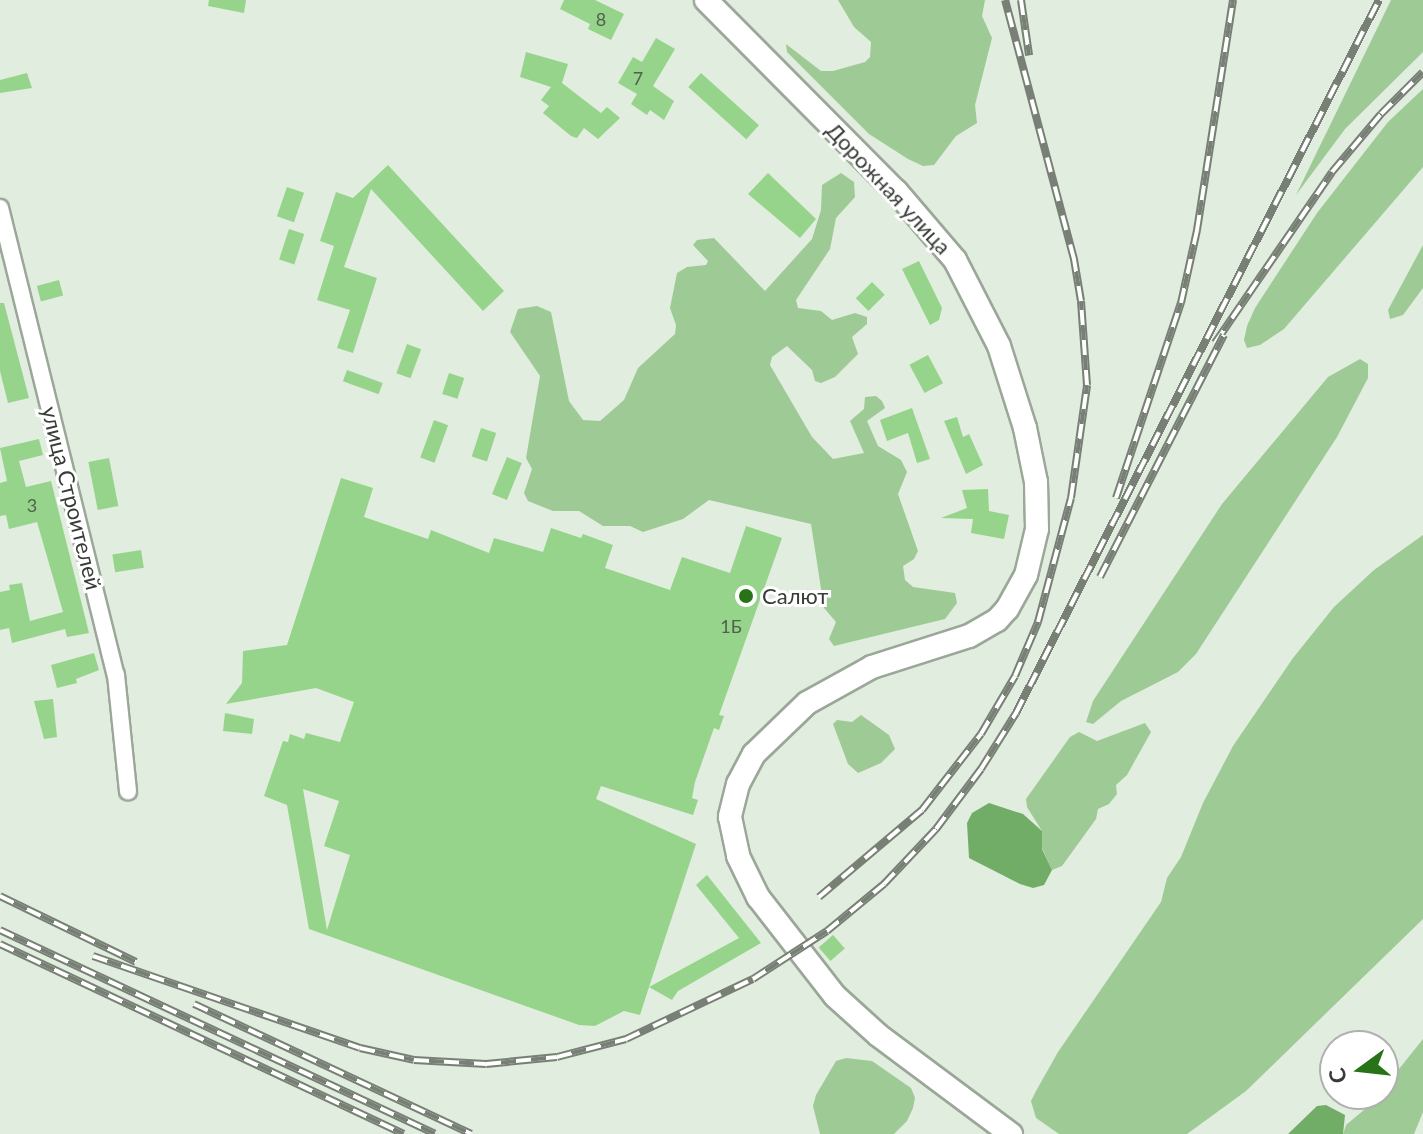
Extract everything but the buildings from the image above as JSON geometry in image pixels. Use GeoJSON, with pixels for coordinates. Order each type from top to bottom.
{"type":"FeatureCollection","features":[{"type":"Feature","properties":{"kind":"street","name":"Дорожная улица"},"geometry":{"type":"LineString","coordinates":[[706,0],[896,191],[955,260],[999,346],[1025,428],[1036,482],[1037,529],[1026,575],[1007,609],[969,636],[872,667],[807,703],[754,754],[738,784],[730,817],[738,856],[758,897],[835,996],[889,1043],[1011,1134]]}},
{"type":"Feature","properties":{"kind":"street","name":"улица Строителей"},"geometry":{"type":"LineString","coordinates":[[0,208],[116,675],[128,791]]}},
{"type":"Feature","properties":{"kind":"shaded area"},"geometry":{"type":"Polygon","coordinates":[[[838,0],[985,0],[982,16],[992,38],[975,105],[977,123],[956,136],[934,165],[923,166],[908,159],[869,134],[787,52],[786,44],[821,71],[833,71],[865,62],[870,57],[871,42],[854,27],[838,0]]]}},
{"type":"Feature","properties":{"kind":"shaded area"},"geometry":{"type":"Polygon","coordinates":[[[1391,0],[1423,0],[1423,52],[1345,129],[1296,195],[1391,0]]]}},
{"type":"Feature","properties":{"kind":"shaded area"},"geometry":{"type":"Polygon","coordinates":[[[1423,89],[1423,167],[1284,329],[1260,345],[1247,348],[1244,340],[1255,308],[1317,213],[1388,122],[1423,89]]]}},
{"type":"Feature","properties":{"kind":"shaded area"},"geometry":{"type":"Polygon","coordinates":[[[841,173],[854,182],[855,197],[836,218],[830,249],[796,300],[798,308],[821,311],[832,320],[855,313],[867,317],[867,324],[852,337],[858,354],[835,377],[821,383],[815,381],[812,370],[787,346],[772,357],[770,365],[812,437],[833,459],[864,453],[850,421],[864,409],[865,397],[876,396],[882,401],[885,408],[867,421],[878,446],[901,460],[907,472],[898,494],[918,551],[914,559],[903,566],[905,580],[913,587],[955,593],[957,603],[945,619],[834,646],[829,639],[836,622],[824,608],[811,524],[709,500],[683,519],[643,532],[630,526],[603,526],[579,511],[553,511],[528,501],[524,493],[532,469],[526,458],[540,376],[510,332],[518,309],[537,306],[551,312],[569,401],[583,420],[600,421],[624,400],[638,368],[675,334],[676,325],[670,308],[677,273],[687,267],[706,265],[708,261],[693,245],[697,240],[714,238],[765,291],[812,239],[821,210],[822,185],[841,173]]]}},
{"type":"Feature","properties":{"kind":"shaded area"},"geometry":{"type":"Polygon","coordinates":[[[1423,245],[1423,288],[1403,315],[1390,319],[1388,310],[1423,245]]]}},
{"type":"Feature","properties":{"kind":"shaded area"},"geometry":{"type":"Polygon","coordinates":[[[1360,359],[1368,364],[1368,378],[1337,437],[1196,654],[1178,672],[1121,701],[1093,724],[1086,722],[1093,701],[1222,504],[1328,377],[1360,359]]]}},
{"type":"Feature","properties":{"kind":"shaded area"},"geometry":{"type":"Polygon","coordinates":[[[1423,535],[1423,919],[1246,1091],[1187,1134],[1059,1134],[1036,1118],[1031,1101],[1058,1052],[1161,902],[1167,878],[1181,857],[1203,803],[1233,746],[1293,658],[1334,607],[1374,570],[1423,535]]]}},
{"type":"Feature","properties":{"kind":"shaded area"},"geometry":{"type":"Polygon","coordinates":[[[861,715],[889,735],[895,749],[881,763],[858,773],[848,764],[833,724],[837,720],[852,722],[861,715]]]}},
{"type":"Feature","properties":{"kind":"shaded area"},"geometry":{"type":"Polygon","coordinates":[[[1145,723],[1151,732],[1127,775],[1116,785],[1117,794],[1109,804],[1098,809],[1096,819],[1062,866],[1052,870],[1042,848],[1042,831],[1027,807],[1026,799],[1070,737],[1079,732],[1097,741],[1145,723]]]}},
{"type":"Feature","properties":{"kind":"shaded area"},"geometry":{"type":"Polygon","coordinates":[[[989,803],[1023,814],[1042,831],[1042,849],[1052,870],[1044,885],[1033,888],[1020,884],[969,858],[967,823],[972,813],[989,803]]]}},
{"type":"Feature","properties":{"kind":"shaded area"},"geometry":{"type":"Polygon","coordinates":[[[1423,1039],[1423,1112],[1414,1134],[1343,1134],[1346,1125],[1364,1110],[1399,1110],[1399,1069],[1423,1039]]]}},
{"type":"Feature","properties":{"kind":"shaded area"},"geometry":{"type":"Polygon","coordinates":[[[846,1058],[872,1061],[911,1088],[915,1098],[913,1108],[907,1121],[894,1134],[820,1134],[813,1106],[816,1095],[836,1061],[846,1058]]]}},
{"type":"Feature","properties":{"kind":"shaded area"},"geometry":{"type":"Polygon","coordinates":[[[1317,1106],[1319,1110],[1336,1110],[1345,1115],[1343,1134],[1288,1134],[1317,1106]]]}},
{"type":"Feature","properties":{"kind":"railway"},"geometry":{"type":"LineString","coordinates":[[819,897],[922,810],[981,734],[1015,676],[1038,622],[1071,498],[1087,385],[1081,301],[1074,259],[1005,0]]}},
{"type":"Feature","properties":{"kind":"railway"},"geometry":{"type":"LineString","coordinates":[[1021,0],[1029,55]]}},
{"type":"Feature","properties":{"kind":"railway"},"geometry":{"type":"LineString","coordinates":[[1116,498],[1181,303],[1197,230],[1233,0]]}},
{"type":"Feature","properties":{"kind":"railway"},"geometry":{"type":"LineString","coordinates":[[93,956],[360,1048],[414,1060],[486,1064],[557,1057],[626,1039],[753,979],[827,931],[884,884],[936,829],[981,769],[1016,713],[1379,0]]}},
{"type":"Feature","properties":{"kind":"railway"},"geometry":{"type":"LineString","coordinates":[[1215,343],[1332,172],[1381,114],[1423,72]]}},
{"type":"Feature","properties":{"kind":"railway"},"geometry":{"type":"LineString","coordinates":[[1100,577],[1224,335]]}},
{"type":"Feature","properties":{"kind":"railway"},"geometry":{"type":"LineString","coordinates":[[0,896],[136,962]]}},
{"type":"Feature","properties":{"kind":"railway"},"geometry":{"type":"LineString","coordinates":[[0,930],[435,1134]]}},
{"type":"Feature","properties":{"kind":"railway"},"geometry":{"type":"LineString","coordinates":[[0,944],[404,1134]]}},
{"type":"Feature","properties":{"kind":"railway"},"geometry":{"type":"LineString","coordinates":[[194,1004],[471,1134]]}},
{"type":"Feature","properties":{"kind":"place","name":"Салют"},"geometry":{"type":"Point","coordinates":[746,596]}}]}
